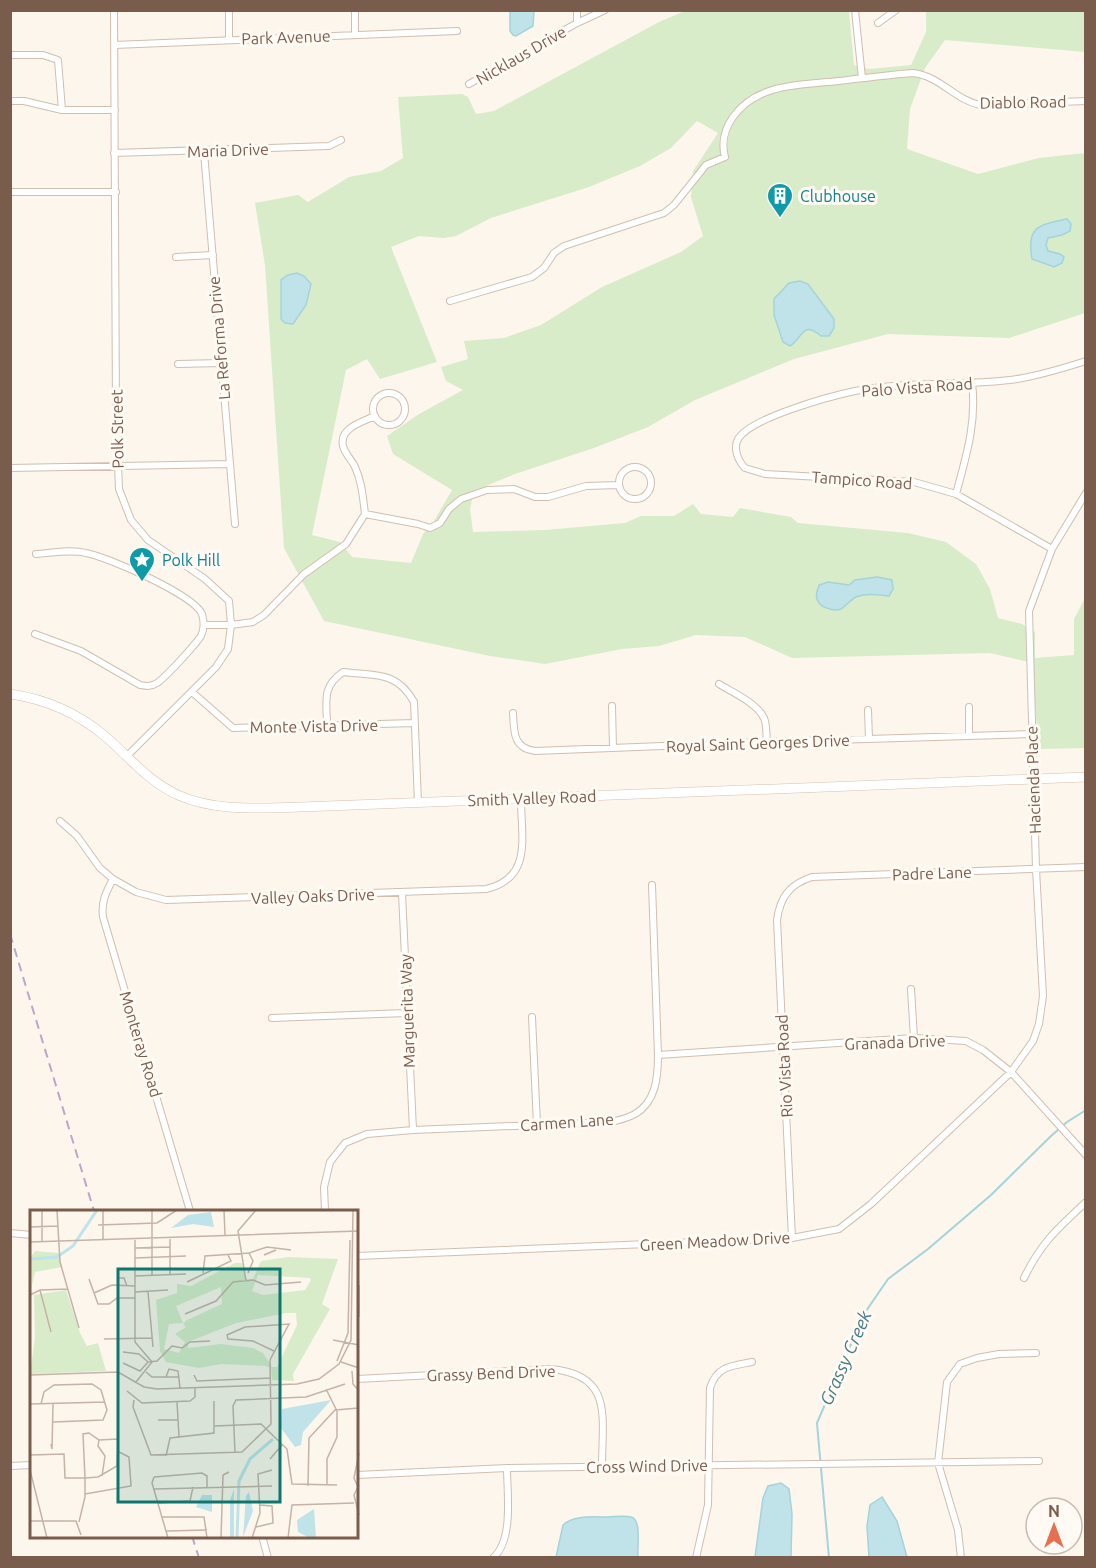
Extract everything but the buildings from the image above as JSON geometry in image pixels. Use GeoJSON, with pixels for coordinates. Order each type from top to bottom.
{"type":"FeatureCollection","features":[{"type":"Feature","properties":{"kind":"main road","name":"Smith Valley Road"},"geometry":{"type":"LineString","coordinates":[[10,694],[44,702],[67,711],[107,738],[146,775],[166,789],[194,801],[216,806],[262,808],[1086,777]]}},
{"type":"Feature","properties":{"kind":"street","name":"Polk Street"},"geometry":{"type":"LineString","coordinates":[[114,10],[119,489],[124,507],[131,520],[148,540],[205,579],[228,601],[231,625],[228,649],[216,667],[126,757]]}},
{"type":"Feature","properties":{"kind":"street"},"geometry":{"type":"LineString","coordinates":[[229,10],[230,39]]}},
{"type":"Feature","properties":{"kind":"street"},"geometry":{"type":"LineString","coordinates":[[355,10],[355,35]]}},
{"type":"Feature","properties":{"kind":"street"},"geometry":{"type":"LineString","coordinates":[[577,10],[577,23]]}},
{"type":"Feature","properties":{"kind":"street","name":"Nicklaus Drive"},"geometry":{"type":"LineString","coordinates":[[469,84],[577,23],[605,10]]}},
{"type":"Feature","properties":{"kind":"street"},"geometry":{"type":"LineString","coordinates":[[855,10],[862,78]]}},
{"type":"Feature","properties":{"kind":"street"},"geometry":{"type":"LineString","coordinates":[[878,23],[896,10]]}},
{"type":"Feature","properties":{"kind":"street","name":"Park Avenue"},"geometry":{"type":"LineString","coordinates":[[114,45],[457,31]]}},
{"type":"Feature","properties":{"kind":"street"},"geometry":{"type":"LineString","coordinates":[[10,55],[43,55],[58,60],[62,110]]}},
{"type":"Feature","properties":{"kind":"street","name":"Diablo Road"},"geometry":{"type":"LineString","coordinates":[[450,301],[531,277],[544,268],[554,254],[564,246],[664,213],[674,205],[706,165],[725,157],[723,142],[728,126],[741,108],[767,91],[787,86],[913,73],[926,75],[966,101],[980,105],[1086,101]]}},
{"type":"Feature","properties":{"kind":"street"},"geometry":{"type":"LineString","coordinates":[[10,101],[24,101],[62,110],[115,110]]}},
{"type":"Feature","properties":{"kind":"street","name":"Maria Drive"},"geometry":{"type":"LineString","coordinates":[[114,153],[204,152],[329,146],[340,140]]}},
{"type":"Feature","properties":{"kind":"street","name":"La Reforma Drive"},"geometry":{"type":"LineString","coordinates":[[204,152],[235,524]]}},
{"type":"Feature","properties":{"kind":"street"},"geometry":{"type":"LineString","coordinates":[[10,192],[116,192]]}},
{"type":"Feature","properties":{"kind":"street"},"geometry":{"type":"LineString","coordinates":[[176,257],[213,255]]}},
{"type":"Feature","properties":{"kind":"street","name":"Palo Vista Road"},"geometry":{"type":"LineString","coordinates":[[736,454],[737,440],[747,429],[791,409],[855,392],[914,384],[972,383],[1013,379],[1086,361]]}},
{"type":"Feature","properties":{"kind":"street"},"geometry":{"type":"LineString","coordinates":[[178,364],[221,363]]}},
{"type":"Feature","properties":{"kind":"street"},"geometry":{"type":"LineString","coordinates":[[956,494],[972,438],[975,402],[972,383]]}},
{"type":"Feature","properties":{"kind":"street"},"geometry":{"type":"LineString","coordinates":[[396,394],[404,401],[404,417],[397,424],[386,425],[377,420],[375,416],[373,407],[381,395],[396,394]]}},
{"type":"Feature","properties":{"kind":"street"},"geometry":{"type":"LineString","coordinates":[[204,625],[253,622],[264,615],[304,574],[346,544],[365,514],[362,490],[355,466],[343,446],[343,439],[345,433],[354,425],[375,416]]}},
{"type":"Feature","properties":{"kind":"street","name":"Tampico Road"},"geometry":{"type":"LineString","coordinates":[[736,454],[745,468],[765,474],[914,482],[956,494],[1052,549]]}},
{"type":"Feature","properties":{"kind":"street"},"geometry":{"type":"LineString","coordinates":[[10,468],[230,464]]}},
{"type":"Feature","properties":{"kind":"street"},"geometry":{"type":"LineString","coordinates":[[635,466],[645,470],[651,479],[650,490],[638,499],[628,498],[623,494],[619,485],[619,480],[625,470],[635,466]]}},
{"type":"Feature","properties":{"kind":"street"},"geometry":{"type":"LineString","coordinates":[[365,514],[430,528],[440,523],[448,509],[461,499],[487,490],[514,489],[535,497],[548,497],[586,486],[619,485]]}},
{"type":"Feature","properties":{"kind":"street","name":"Hacienda Place"},"geometry":{"type":"LineString","coordinates":[[1011,1072],[1034,1041],[1043,996],[1031,734],[1029,611],[1052,549],[1086,493]]}},
{"type":"Feature","properties":{"kind":"street"},"geometry":{"type":"LineString","coordinates":[[35,634],[81,651],[140,685],[148,687],[156,684],[165,676],[201,636],[204,625],[201,612],[191,601],[141,573],[85,552],[36,554]]}},
{"type":"Feature","properties":{"kind":"street"},"geometry":{"type":"LineString","coordinates":[[327,726],[327,689],[333,679],[344,672],[394,679],[406,687],[414,702],[418,802]]}},
{"type":"Feature","properties":{"kind":"street"},"geometry":{"type":"LineString","coordinates":[[719,684],[747,702],[764,717],[766,742]]}},
{"type":"Feature","properties":{"kind":"street","name":"Monte Vista Drive"},"geometry":{"type":"LineString","coordinates":[[192,692],[233,728],[415,723]]}},
{"type":"Feature","properties":{"kind":"street"},"geometry":{"type":"LineString","coordinates":[[612,706],[613,748]]}},
{"type":"Feature","properties":{"kind":"street"},"geometry":{"type":"LineString","coordinates":[[969,707],[969,735]]}},
{"type":"Feature","properties":{"kind":"street"},"geometry":{"type":"LineString","coordinates":[[868,710],[869,739]]}},
{"type":"Feature","properties":{"kind":"street","name":"Royal Saint Georges Drive"},"geometry":{"type":"LineString","coordinates":[[513,713],[516,739],[520,746],[528,750],[1031,734]]}},
{"type":"Feature","properties":{"kind":"street","name":"Valley Oaks Drive"},"geometry":{"type":"LineString","coordinates":[[60,821],[77,836],[100,868],[113,879],[136,892],[166,900],[486,890],[512,878],[520,862],[521,799]]}},
{"type":"Feature","properties":{"kind":"street","name":"Padre Lane"},"geometry":{"type":"LineString","coordinates":[[785,896],[798,881],[812,877],[1086,867]]}},
{"type":"Feature","properties":{"kind":"street","name":"Monteray Road"},"geometry":{"type":"LineString","coordinates":[[113,879],[103,898],[101,906],[103,917],[190,1210]]}},
{"type":"Feature","properties":{"kind":"street","name":"Carmen Lane"},"geometry":{"type":"LineString","coordinates":[[325,1210],[324,1187],[330,1162],[338,1149],[354,1138],[367,1134],[412,1130],[612,1122],[636,1114],[649,1101],[658,1080],[652,885]]}},
{"type":"Feature","properties":{"kind":"street","name":"Marguerita Way"},"geometry":{"type":"LineString","coordinates":[[402,892],[412,1130]]}},
{"type":"Feature","properties":{"kind":"street","name":"Rio Vista Road"},"geometry":{"type":"LineString","coordinates":[[785,896],[780,905],[777,920],[792,1238]]}},
{"type":"Feature","properties":{"kind":"street"},"geometry":{"type":"LineString","coordinates":[[911,989],[914,1038]]}},
{"type":"Feature","properties":{"kind":"street"},"geometry":{"type":"LineString","coordinates":[[272,1018],[406,1013]]}},
{"type":"Feature","properties":{"kind":"street"},"geometry":{"type":"LineString","coordinates":[[532,1017],[537,1125]]}},
{"type":"Feature","properties":{"kind":"street","name":"Granada Drive"},"geometry":{"type":"LineString","coordinates":[[658,1055],[914,1038],[966,1041],[983,1050],[1011,1072],[1086,1155]]}},
{"type":"Feature","properties":{"kind":"street","name":"Green Meadow Drive"},"geometry":{"type":"LineString","coordinates":[[358,1256],[792,1238],[839,1230],[871,1204],[1011,1072]]}},
{"type":"Feature","properties":{"kind":"street"},"geometry":{"type":"LineString","coordinates":[[1024,1278],[1050,1235],[1086,1202]]}},
{"type":"Feature","properties":{"kind":"street"},"geometry":{"type":"LineString","coordinates":[[10,1233],[30,1235]]}},
{"type":"Feature","properties":{"kind":"street"},"geometry":{"type":"LineString","coordinates":[[961,1557],[958,1530],[938,1463],[947,1382],[960,1364],[977,1358],[999,1354],[1036,1353]]}},
{"type":"Feature","properties":{"kind":"street"},"geometry":{"type":"LineString","coordinates":[[696,1557],[708,1505],[708,1399],[713,1376],[730,1366],[752,1362]]}},
{"type":"Feature","properties":{"kind":"street","name":"Grassy Bend Drive"},"geometry":{"type":"LineString","coordinates":[[358,1378],[551,1369],[577,1373],[588,1381],[599,1394],[602,1412],[602,1467]]}},
{"type":"Feature","properties":{"kind":"street","name":"Cross Wind Drive"},"geometry":{"type":"LineString","coordinates":[[358,1475],[507,1468],[1039,1461]]}},
{"type":"Feature","properties":{"kind":"street"},"geometry":{"type":"LineString","coordinates":[[10,1466],[30,1465]]}},
{"type":"Feature","properties":{"kind":"street"},"geometry":{"type":"LineString","coordinates":[[493,1557],[501,1549],[507,1534],[507,1468]]}},
{"type":"Feature","properties":{"kind":"street"},"geometry":{"type":"LineString","coordinates":[[263,1538],[268,1557]]}},
{"type":"Feature","properties":{"kind":"green space"},"geometry":{"type":"Polygon","coordinates":[[[685,11],[849,11],[854,65],[869,69],[911,65],[926,32],[926,11],[1085,11],[1085,52],[945,40],[925,68],[910,109],[907,149],[978,174],[1039,158],[1085,153],[1085,313],[1009,338],[888,334],[794,359],[695,400],[648,427],[594,448],[515,474],[474,491],[470,509],[473,532],[545,530],[625,523],[641,516],[674,516],[693,504],[701,514],[733,517],[740,508],[791,517],[798,523],[908,533],[946,542],[976,564],[990,589],[998,618],[1022,624],[1035,632],[1035,658],[1074,655],[1074,619],[1085,598],[1085,748],[1040,749],[1029,662],[990,653],[792,658],[745,637],[696,635],[659,646],[622,649],[545,664],[490,656],[324,621],[284,548],[265,265],[255,203],[298,195],[308,202],[349,177],[381,171],[403,158],[398,97],[462,94],[468,97],[476,114],[494,111],[659,22],[685,11]],[[697,121],[671,148],[640,166],[589,187],[491,218],[456,236],[444,238],[419,236],[391,247],[437,362],[380,379],[367,359],[346,370],[312,535],[340,542],[352,557],[411,563],[423,534],[434,521],[452,490],[393,454],[387,436],[419,414],[463,390],[446,381],[441,367],[468,359],[464,341],[504,338],[541,325],[602,287],[681,252],[703,236],[691,197],[693,171],[718,133],[697,121]]]}},
{"type":"Feature","properties":{"kind":"water"},"geometry":{"type":"Polygon","coordinates":[[[510,11],[534,11],[533,26],[516,36],[513,35],[510,31],[510,11]]]}},
{"type":"Feature","properties":{"kind":"water"},"geometry":{"type":"Polygon","coordinates":[[[1067,219],[1071,224],[1070,231],[1048,238],[1046,245],[1048,251],[1064,257],[1062,263],[1054,267],[1032,259],[1033,233],[1049,223],[1067,219]]]}},
{"type":"Feature","properties":{"kind":"water"},"geometry":{"type":"Polygon","coordinates":[[[297,273],[304,276],[311,284],[306,305],[293,324],[285,323],[281,319],[281,280],[297,273]]]}},
{"type":"Feature","properties":{"kind":"water"},"geometry":{"type":"Polygon","coordinates":[[[800,281],[808,284],[834,319],[834,328],[829,336],[821,336],[806,330],[790,346],[783,342],[774,315],[774,299],[789,283],[800,281]]]}},
{"type":"Feature","properties":{"kind":"water"},"geometry":{"type":"Polygon","coordinates":[[[877,577],[892,580],[893,589],[889,596],[860,596],[838,610],[830,609],[818,602],[816,594],[819,585],[828,582],[849,585],[855,580],[877,577]]]}},
{"type":"Feature","properties":{"kind":"water"},"geometry":{"type":"Polygon","coordinates":[[[781,1483],[789,1489],[792,1514],[791,1557],[755,1557],[763,1498],[768,1486],[781,1483]]]}},
{"type":"Feature","properties":{"kind":"water"},"geometry":{"type":"Polygon","coordinates":[[[882,1497],[897,1521],[907,1557],[869,1557],[867,1526],[870,1505],[882,1497]]]}},
{"type":"Feature","properties":{"kind":"water"},"geometry":{"type":"Polygon","coordinates":[[[625,1516],[634,1519],[638,1528],[638,1557],[556,1557],[563,1525],[578,1518],[625,1516]]]}},
{"type":"Feature","properties":{"kind":"waterway","name":"Grassy Creek"},"geometry":{"type":"LineString","coordinates":[[829,1558],[817,1423],[864,1314],[888,1279],[928,1249],[991,1195],[1067,1122],[1086,1110]]}},
{"type":"Feature","properties":{"kind":"railway"},"geometry":{"type":"LineString","coordinates":[[10,934],[94,1210]]}},
{"type":"Feature","properties":{"kind":"railway"},"geometry":{"type":"LineString","coordinates":[[193,1538],[199,1558]]}},
{"type":"Feature","properties":{"kind":"place","name":"Clubhouse"},"geometry":{"type":"Point","coordinates":[780,219]}},
{"type":"Feature","properties":{"kind":"place","name":"Polk Hill"},"geometry":{"type":"Point","coordinates":[142,583]}}]}
